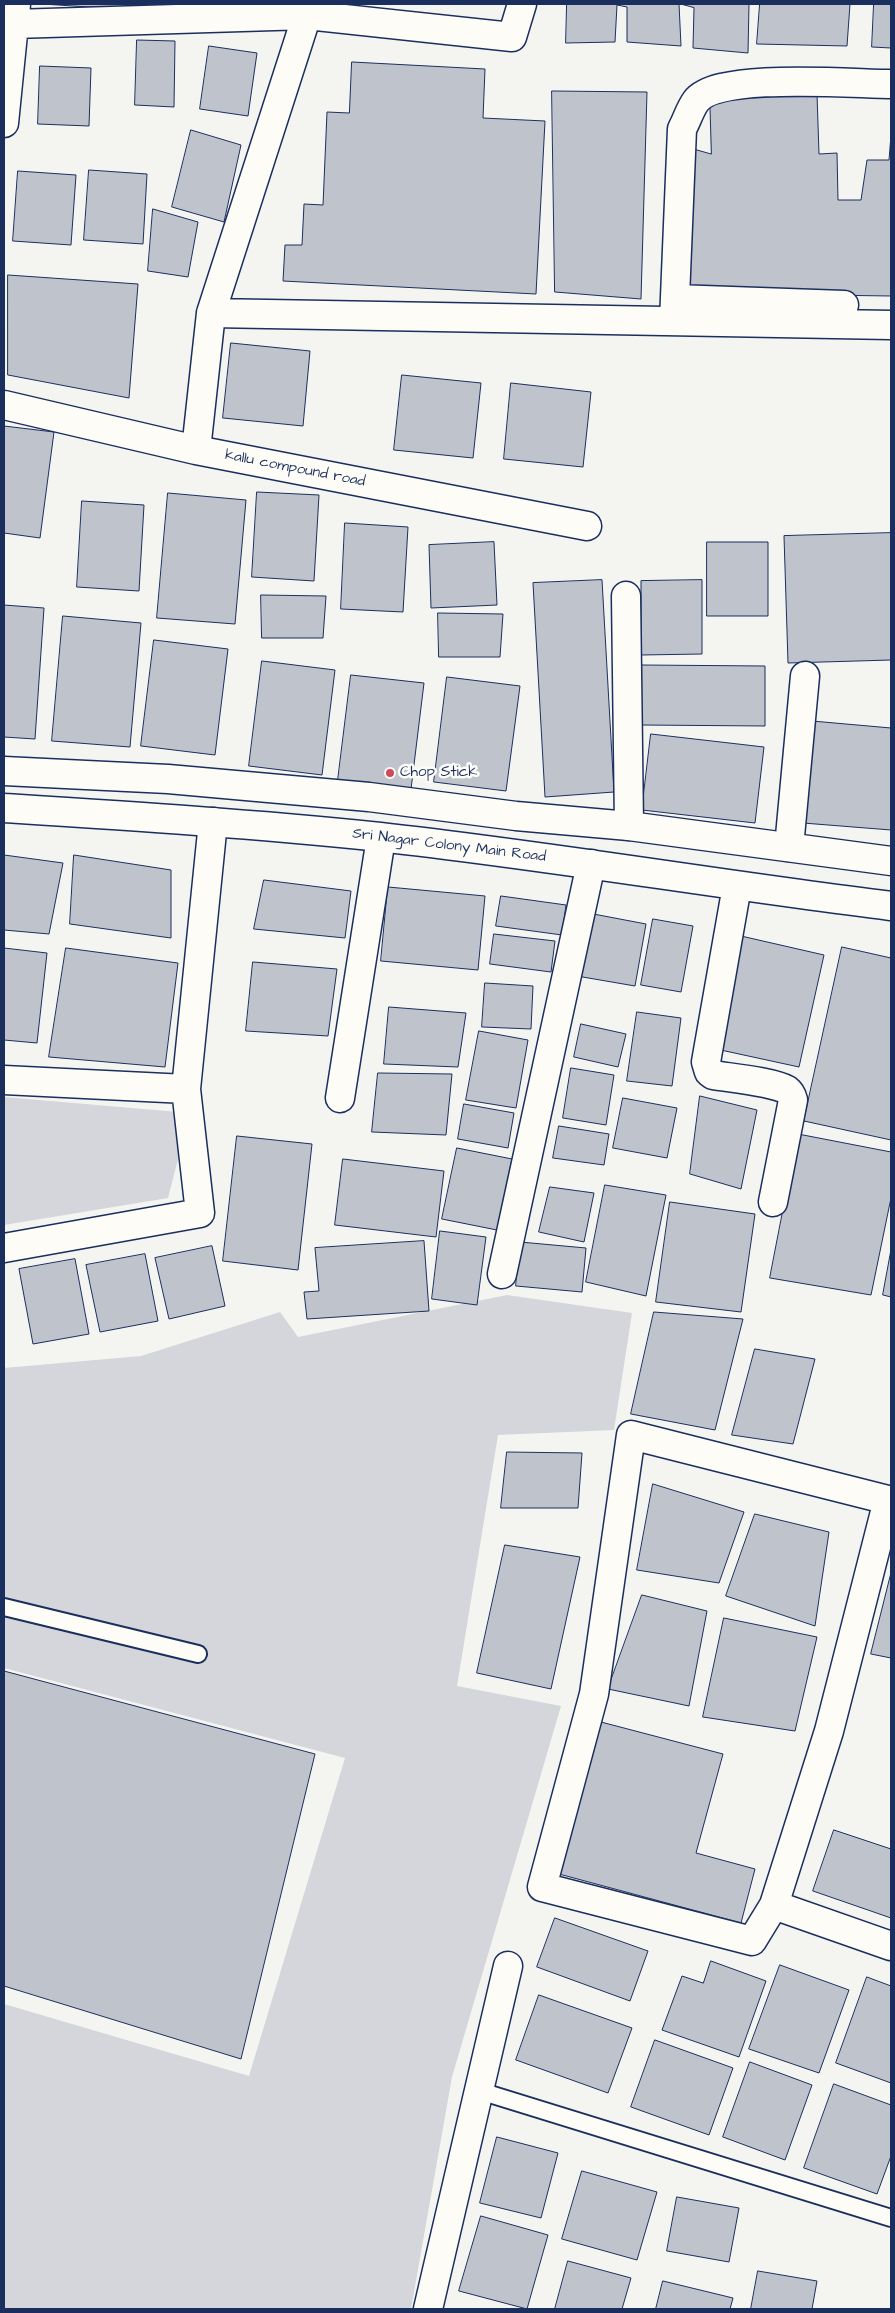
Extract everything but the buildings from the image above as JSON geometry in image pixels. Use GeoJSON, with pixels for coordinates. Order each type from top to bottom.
{"type":"FeatureCollection","features":[{"type":"Feature","properties":{"kind":"street"},"geometry":{"type":"LineString","coordinates":[[4,123],[15,14],[307,15],[512,37],[522,4]]}},
{"type":"Feature","properties":{"kind":"street"},"geometry":{"type":"LineString","coordinates":[[196,450],[211,313],[307,15]]}},
{"type":"Feature","properties":{"kind":"street"},"geometry":{"type":"LineString","coordinates":[[675,310],[682,129],[696,100],[717,88],[755,82],[891,84]]}},
{"type":"Feature","properties":{"kind":"street"},"geometry":{"type":"LineString","coordinates":[[211,313],[891,307]]}},
{"type":"Feature","properties":{"kind":"street"},"geometry":{"type":"LineString","coordinates":[[675,310],[891,324]]}},
{"type":"Feature","properties":{"kind":"street","name":"kallu compound road"},"geometry":{"type":"LineString","coordinates":[[4,405],[196,450],[587,526]]}},
{"type":"Feature","properties":{"kind":"street"},"geometry":{"type":"LineString","coordinates":[[626,596],[629,826]]}},
{"type":"Feature","properties":{"kind":"street"},"geometry":{"type":"LineString","coordinates":[[789,847],[805,676]]}},
{"type":"Feature","properties":{"kind":"street"},"geometry":{"type":"LineString","coordinates":[[4,771],[168,779],[360,796],[516,816],[629,826],[891,861]]}},
{"type":"Feature","properties":{"kind":"street","name":"Sri Nagar Colony Main Road"},"geometry":{"type":"LineString","coordinates":[[4,808],[214,822],[381,838],[591,864],[737,886],[891,906]]}},
{"type":"Feature","properties":{"kind":"street"},"geometry":{"type":"LineString","coordinates":[[4,1248],[200,1213],[186,1089],[214,822]]}},
{"type":"Feature","properties":{"kind":"street"},"geometry":{"type":"LineString","coordinates":[[340,1098],[381,838]]}},
{"type":"Feature","properties":{"kind":"street"},"geometry":{"type":"LineString","coordinates":[[502,1274],[591,864]]}},
{"type":"Feature","properties":{"kind":"street"},"geometry":{"type":"LineString","coordinates":[[737,886],[706,1062],[709,1072],[713,1075],[777,1087],[789,1092],[792,1096],[793,1100],[773,1202]]}},
{"type":"Feature","properties":{"kind":"street"},"geometry":{"type":"LineString","coordinates":[[4,1080],[186,1089]]}},
{"type":"Feature","properties":{"kind":"street"},"geometry":{"type":"LineString","coordinates":[[630,1435],[888,1500],[829,1731],[774,1905],[752,1941],[542,1887],[594,1694],[630,1435]]}},
{"type":"Feature","properties":{"kind":"street"},"geometry":{"type":"LineString","coordinates":[[774,1905],[891,1946]]}},
{"type":"Feature","properties":{"kind":"street"},"geometry":{"type":"LineString","coordinates":[[428,2309],[508,1966]]}},
{"type":"Feature","properties":{"kind":"lane"},"geometry":{"type":"LineString","coordinates":[[4,1607],[198,1654]]}},
{"type":"Feature","properties":{"kind":"lane"},"geometry":{"type":"LineString","coordinates":[[480,2090],[891,2218]]}},
{"type":"Feature","properties":{"kind":"shaded area"},"geometry":{"type":"Polygon","coordinates":[[[4,1097],[190,1113],[168,1198],[4,1225],[4,1097]]]}},
{"type":"Feature","properties":{"kind":"shaded area"},"geometry":{"type":"Polygon","coordinates":[[[507,1295],[632,1313],[614,1430],[498,1435],[457,1686],[561,1706],[452,2077],[411,2309],[4,2309],[4,2004],[249,2076],[345,1758],[4,1668],[4,1368],[141,1356],[280,1312],[298,1337],[507,1295]]]}},
{"type":"Feature","properties":{"kind":"place","name":"Chop Stick"},"geometry":{"type":"Point","coordinates":[390,773]}}]}
